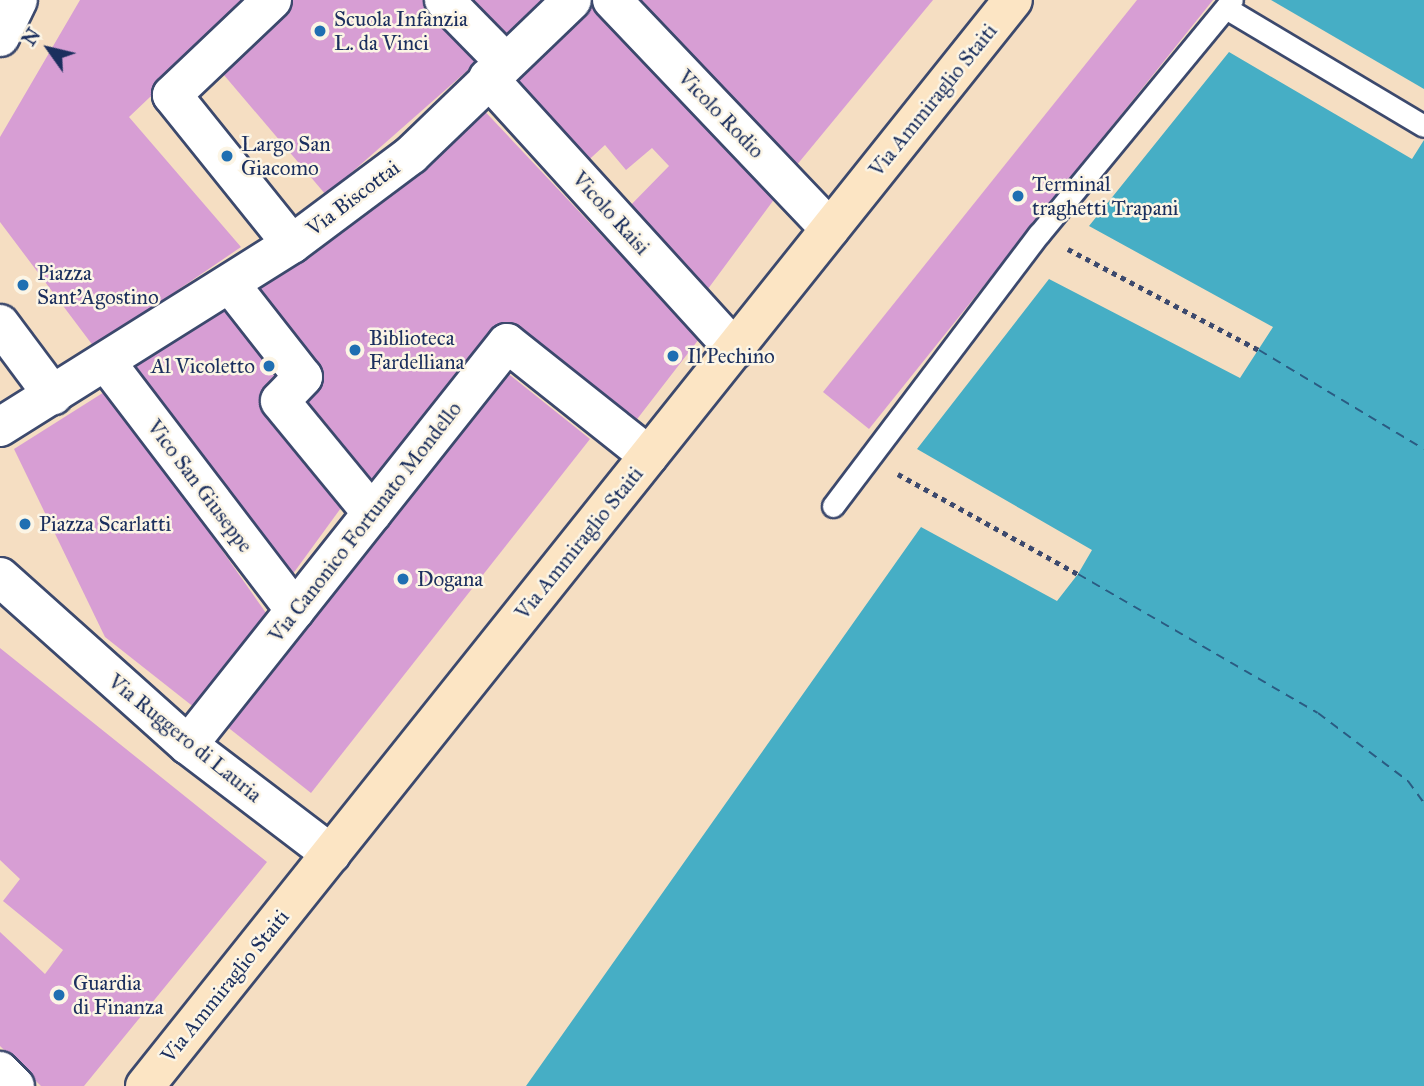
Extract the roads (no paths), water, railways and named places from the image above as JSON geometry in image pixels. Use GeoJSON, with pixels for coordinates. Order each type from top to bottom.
{"type":"FeatureCollection","features":[{"type":"Feature","properties":{"kind":"street"},"geometry":{"type":"LineString","coordinates":[[272,0],[172,95],[292,244]]}},
{"type":"Feature","properties":{"kind":"street","name":"Vicolo Raisi"},"geometry":{"type":"LineString","coordinates":[[444,0],[496,70],[735,349]]}},
{"type":"Feature","properties":{"kind":"street","name":"Via Biscottai"},"geometry":{"type":"LineString","coordinates":[[0,427],[292,244],[411,155],[496,70],[572,0]]}},
{"type":"Feature","properties":{"kind":"street","name":"Vicolo Rodio"},"geometry":{"type":"LineString","coordinates":[[612,0],[830,229]]}},
{"type":"Feature","properties":{"kind":"street","name":"Via Ammiraglio Staiti"},"geometry":{"type":"LineString","coordinates":[[145,1086],[735,349],[1009,1]]}},
{"type":"Feature","properties":{"kind":"street"},"geometry":{"type":"LineString","coordinates":[[230,284],[303,377],[280,401],[372,513]]}},
{"type":"Feature","properties":{"kind":"street"},"geometry":{"type":"LineString","coordinates":[[0,324],[53,394]]}},
{"type":"Feature","properties":{"kind":"street","name":"Via Canonico Fortunato Mondello"},"geometry":{"type":"LineString","coordinates":[[188,745],[506,343],[649,456]]}},
{"type":"Feature","properties":{"kind":"street","name":"Vico San Giuseppe"},"geometry":{"type":"LineString","coordinates":[[106,362],[295,610]]}},
{"type":"Feature","properties":{"kind":"street","name":"Via Ruggero di Lauria"},"geometry":{"type":"LineString","coordinates":[[0,577],[188,745],[331,854]]}},
{"type":"Feature","properties":{"kind":"street"},"geometry":{"type":"LineString","coordinates":[[0,1071],[15,1086]]}},
{"type":"Feature","properties":{"kind":"lane"},"geometry":{"type":"LineString","coordinates":[[833,506],[1040,234],[1229,4],[1424,126]]}},
{"type":"Feature","properties":{"kind":"water"},"geometry":{"type":"Polygon","coordinates":[[[1271,0],[1424,0],[1424,89],[1271,0]]]}},
{"type":"Feature","properties":{"kind":"water"},"geometry":{"type":"Polygon","coordinates":[[[1229,52],[1412,159],[1424,140],[1424,1086],[526,1086],[921,527],[1057,601],[1078,574],[1092,550],[917,449],[1049,279],[1240,378],[1273,327],[1089,226],[1229,52]]]}},
{"type":"Feature","properties":{"kind":"place","name":"Scuola Infanzia L. da Vinci"},"geometry":{"type":"Point","coordinates":[320,31]}},
{"type":"Feature","properties":{"kind":"place","name":"Largo San Giacomo"},"geometry":{"type":"Point","coordinates":[227,156]}},
{"type":"Feature","properties":{"kind":"place","name":"Terminal traghetti Trapani"},"geometry":{"type":"Point","coordinates":[1018,196]}},
{"type":"Feature","properties":{"kind":"place","name":"Piazza Sant'Agostino"},"geometry":{"type":"Point","coordinates":[23,285]}},
{"type":"Feature","properties":{"kind":"place","name":"Biblioteca Fardelliana"},"geometry":{"type":"Point","coordinates":[355,350]}},
{"type":"Feature","properties":{"kind":"place","name":"Il Pechino"},"geometry":{"type":"Point","coordinates":[673,356]}},
{"type":"Feature","properties":{"kind":"place","name":"Al Vicoletto"},"geometry":{"type":"Point","coordinates":[269,366]}},
{"type":"Feature","properties":{"kind":"place","name":"Piazza Scarlatti"},"geometry":{"type":"Point","coordinates":[25,524]}},
{"type":"Feature","properties":{"kind":"place","name":"Dogana"},"geometry":{"type":"Point","coordinates":[403,579]}},
{"type":"Feature","properties":{"kind":"place","name":"Guardia di Finanza"},"geometry":{"type":"Point","coordinates":[59,995]}}]}
